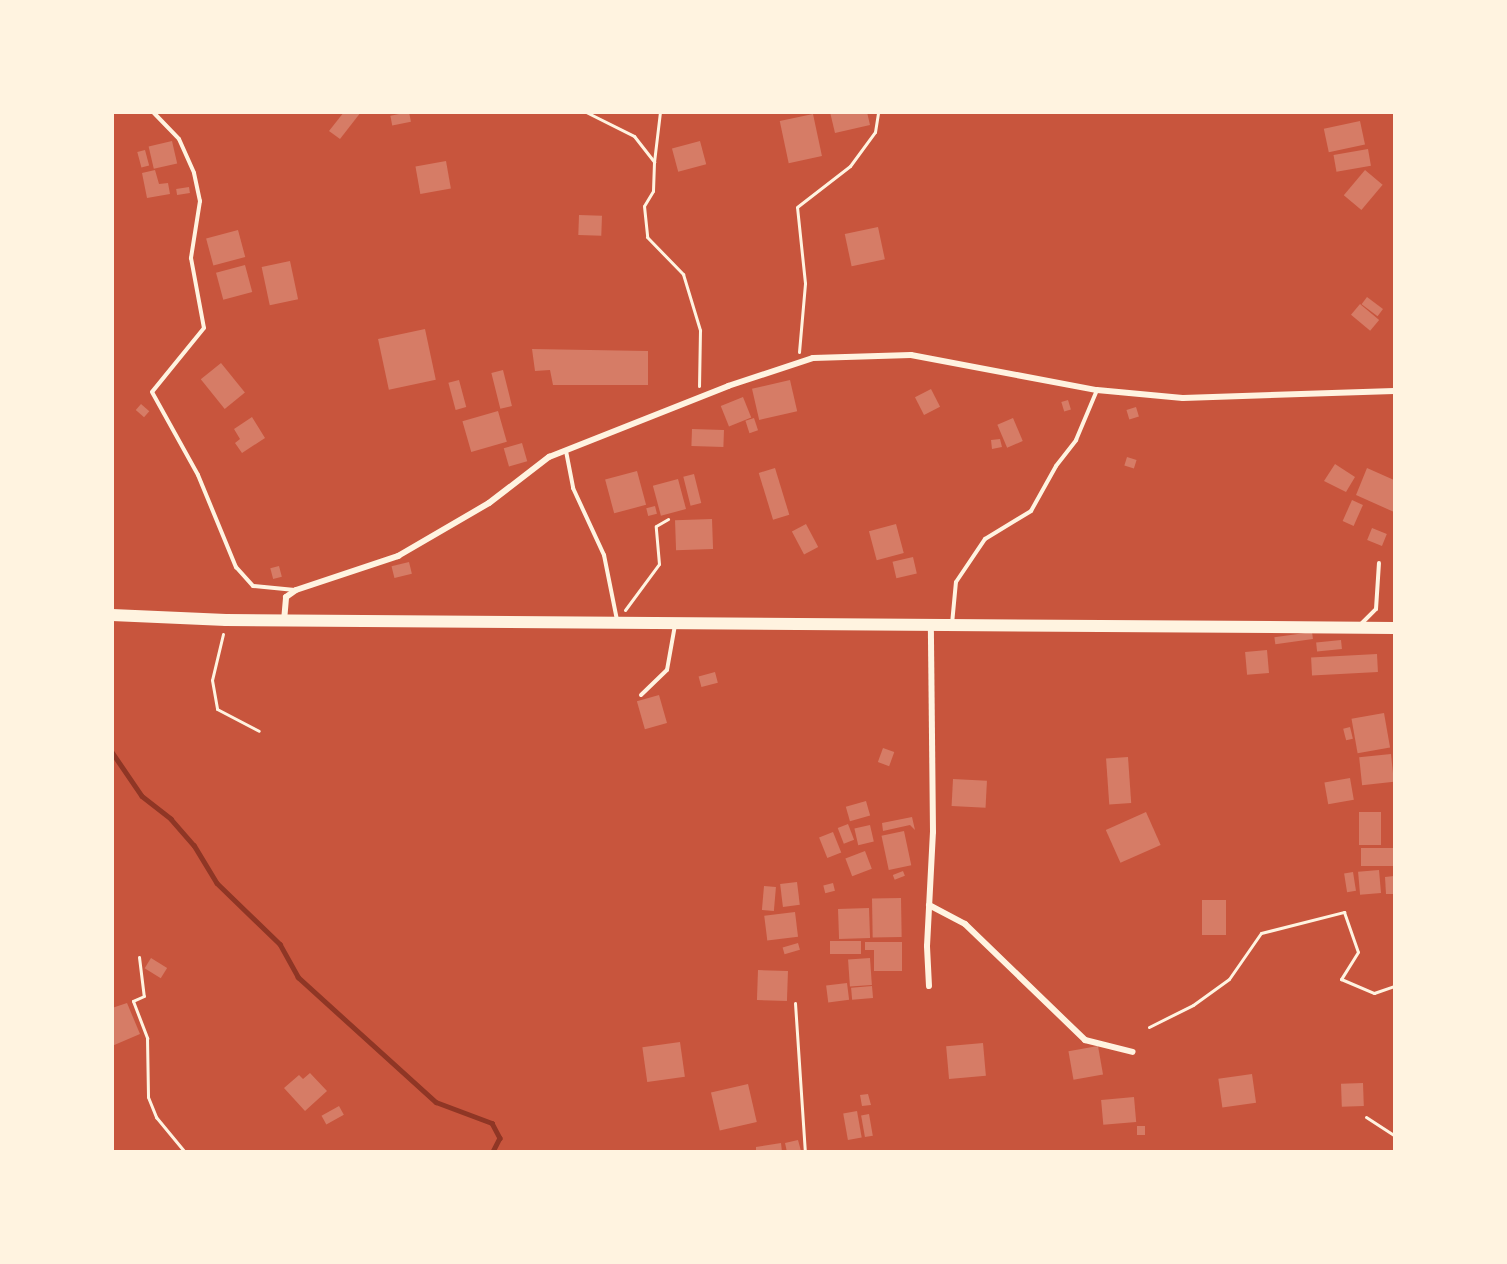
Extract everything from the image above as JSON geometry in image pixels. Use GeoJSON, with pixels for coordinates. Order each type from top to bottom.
{"type":"FeatureCollection","features":[{"type":"Feature","properties":{"kind":"highway"},"geometry":{"type":"LineString","coordinates":[[112,615],[284,621],[675,621],[1395,628]]}},
{"type":"Feature","properties":{"kind":"street"},"geometry":{"type":"LineString","coordinates":[[284,621],[286,597],[296,590],[398,556],[489,502],[549,457],[698,399],[813,358],[911,355],[1097,390],[1183,398],[1395,392]]}},
{"type":"Feature","properties":{"kind":"street"},"geometry":{"type":"LineString","coordinates":[[929,986],[929,905],[933,832],[931,624]]}},
{"type":"Feature","properties":{"kind":"street"},"geometry":{"type":"LineString","coordinates":[[929,905],[965,924],[1085,1040],[1132,1052]]}},
{"type":"Feature","properties":{"kind":"lane"},"geometry":{"type":"LineString","coordinates":[[153,112],[179,139],[194,173],[200,201],[191,258],[204,328],[152,392],[198,475],[236,567],[253,586],[296,590]]}},
{"type":"Feature","properties":{"kind":"lane"},"geometry":{"type":"LineString","coordinates":[[952,625],[956,582],[986,539],[1031,511],[1056,466],[1076,440],[1097,390]]}},
{"type":"Feature","properties":{"kind":"lane"},"geometry":{"type":"LineString","coordinates":[[566,451],[573,488],[604,555],[617,621]]}},
{"type":"Feature","properties":{"kind":"lane"},"geometry":{"type":"LineString","coordinates":[[1356,628],[1376,609],[1379,562]]}},
{"type":"Feature","properties":{"kind":"lane"},"geometry":{"type":"LineString","coordinates":[[641,695],[667,670],[675,621]]}},
{"type":"Feature","properties":{"kind":"path"},"geometry":{"type":"LineString","coordinates":[[586,112],[634,136],[654,162]]}},
{"type":"Feature","properties":{"kind":"path"},"geometry":{"type":"LineString","coordinates":[[660,112],[653,191],[644,206],[647,237],[683,274],[700,330],[698,399]]}},
{"type":"Feature","properties":{"kind":"path"},"geometry":{"type":"LineString","coordinates":[[798,363],[805,283],[797,207],[850,166],[875,132],[878,112]]}},
{"type":"Feature","properties":{"kind":"path"},"geometry":{"type":"LineString","coordinates":[[617,621],[659,564],[656,526],[668,519]]}},
{"type":"Feature","properties":{"kind":"path"},"geometry":{"type":"LineString","coordinates":[[226,620],[212,680],[217,709],[259,731]]}},
{"type":"Feature","properties":{"kind":"path"},"geometry":{"type":"LineString","coordinates":[[1149,1027],[1193,1005],[1229,979],[1262,933],[1344,912],[1358,952],[1341,979],[1374,993],[1395,986]]}},
{"type":"Feature","properties":{"kind":"path"},"geometry":{"type":"LineString","coordinates":[[139,957],[144,996],[133,1001],[147,1038],[148,1097],[156,1117],[186,1152]]}},
{"type":"Feature","properties":{"kind":"path"},"geometry":{"type":"LineString","coordinates":[[795,1003],[805,1152]]}},
{"type":"Feature","properties":{"kind":"path"},"geometry":{"type":"LineString","coordinates":[[1366,1117],[1395,1135]]}},
{"type":"Feature","properties":{"kind":"building"},"geometry":{"type":"Polygon","coordinates":[[[344,112],[361,112],[340,139],[329,131],[344,112]]]}},
{"type":"Feature","properties":{"kind":"building"},"geometry":{"type":"Polygon","coordinates":[[[409,112],[411,122],[392,125],[390,116],[409,112]]]}},
{"type":"Feature","properties":{"kind":"building"},"geometry":{"type":"Polygon","coordinates":[[[830,112],[867,112],[870,125],[835,133],[830,112]]]}},
{"type":"Feature","properties":{"kind":"building"},"geometry":{"type":"Polygon","coordinates":[[[813,114],[822,156],[789,163],[780,121],[813,114]]]}},
{"type":"Feature","properties":{"kind":"building"},"geometry":{"type":"Polygon","coordinates":[[[1360,121],[1365,144],[1329,152],[1324,129],[1360,121]]]}},
{"type":"Feature","properties":{"kind":"building"},"geometry":{"type":"Polygon","coordinates":[[[172,141],[177,163],[154,169],[149,146],[172,141]]]}},
{"type":"Feature","properties":{"kind":"building"},"geometry":{"type":"Polygon","coordinates":[[[700,141],[706,164],[678,172],[672,149],[700,141]]]}},
{"type":"Feature","properties":{"kind":"building"},"geometry":{"type":"Polygon","coordinates":[[[1368,149],[1371,166],[1336,172],[1334,155],[1368,149]]]}},
{"type":"Feature","properties":{"kind":"building"},"geometry":{"type":"Polygon","coordinates":[[[145,150],[149,165],[141,168],[137,152],[145,150]]]}},
{"type":"Feature","properties":{"kind":"building"},"geometry":{"type":"Polygon","coordinates":[[[446,161],[451,189],[420,194],[415,166],[446,161]]]}},
{"type":"Feature","properties":{"kind":"building"},"geometry":{"type":"Polygon","coordinates":[[[155,170],[159,184],[168,183],[170,194],[147,198],[142,173],[155,170]]]}},
{"type":"Feature","properties":{"kind":"building"},"geometry":{"type":"Polygon","coordinates":[[[1365,170],[1383,185],[1361,210],[1344,195],[1365,170]]]}},
{"type":"Feature","properties":{"kind":"building"},"geometry":{"type":"Polygon","coordinates":[[[189,187],[190,193],[177,195],[176,189],[189,187]]]}},
{"type":"Feature","properties":{"kind":"building"},"geometry":{"type":"Polygon","coordinates":[[[579,215],[602,216],[601,236],[578,235],[579,215]]]}},
{"type":"Feature","properties":{"kind":"building"},"geometry":{"type":"Polygon","coordinates":[[[878,227],[885,259],[852,266],[845,234],[878,227]]]}},
{"type":"Feature","properties":{"kind":"building"},"geometry":{"type":"Polygon","coordinates":[[[238,230],[245,257],[213,266],[206,239],[238,230]]]}},
{"type":"Feature","properties":{"kind":"building"},"geometry":{"type":"Polygon","coordinates":[[[290,261],[298,299],[270,305],[262,267],[290,261]]]}},
{"type":"Feature","properties":{"kind":"building"},"geometry":{"type":"Polygon","coordinates":[[[245,265],[252,292],[223,300],[216,273],[245,265]]]}},
{"type":"Feature","properties":{"kind":"building"},"geometry":{"type":"Polygon","coordinates":[[[1367,297],[1383,309],[1378,316],[1362,304],[1367,297]]]}},
{"type":"Feature","properties":{"kind":"building"},"geometry":{"type":"Polygon","coordinates":[[[1360,304],[1379,320],[1370,331],[1351,315],[1360,304]]]}},
{"type":"Feature","properties":{"kind":"building"},"geometry":{"type":"Polygon","coordinates":[[[425,329],[436,380],[389,390],[378,339],[425,329]]]}},
{"type":"Feature","properties":{"kind":"building"},"geometry":{"type":"Polygon","coordinates":[[[532,349],[648,351],[648,385],[553,385],[550,370],[535,371],[532,349]]]}},
{"type":"Feature","properties":{"kind":"building"},"geometry":{"type":"Polygon","coordinates":[[[221,363],[245,393],[225,409],[201,379],[221,363]]]}},
{"type":"Feature","properties":{"kind":"building"},"geometry":{"type":"Polygon","coordinates":[[[503,370],[512,406],[500,409],[491,373],[503,370]]]}},
{"type":"Feature","properties":{"kind":"building"},"geometry":{"type":"Polygon","coordinates":[[[459,380],[466,407],[456,410],[448,383],[459,380]]]}},
{"type":"Feature","properties":{"kind":"building"},"geometry":{"type":"Polygon","coordinates":[[[790,380],[797,411],[759,420],[752,389],[790,380]]]}},
{"type":"Feature","properties":{"kind":"building"},"geometry":{"type":"Polygon","coordinates":[[[931,389],[940,407],[924,415],[915,397],[931,389]]]}},
{"type":"Feature","properties":{"kind":"building"},"geometry":{"type":"Polygon","coordinates":[[[743,397],[751,417],[729,426],[721,406],[743,397]]]}},
{"type":"Feature","properties":{"kind":"building"},"geometry":{"type":"Polygon","coordinates":[[[1068,400],[1071,410],[1064,412],[1061,402],[1068,400]]]}},
{"type":"Feature","properties":{"kind":"building"},"geometry":{"type":"Polygon","coordinates":[[[141,404],[149,411],[144,417],[136,410],[141,404]]]}},
{"type":"Feature","properties":{"kind":"building"},"geometry":{"type":"Polygon","coordinates":[[[1136,407],[1139,417],[1129,419],[1126,410],[1136,407]]]}},
{"type":"Feature","properties":{"kind":"building"},"geometry":{"type":"Polygon","coordinates":[[[498,411],[507,442],[471,452],[462,421],[498,411]]]}},
{"type":"Feature","properties":{"kind":"building"},"geometry":{"type":"Polygon","coordinates":[[[252,417],[265,438],[242,453],[235,443],[240,439],[234,429],[252,417]]]}},
{"type":"Feature","properties":{"kind":"building"},"geometry":{"type":"Polygon","coordinates":[[[754,418],[758,430],[749,433],[745,421],[754,418]]]}},
{"type":"Feature","properties":{"kind":"building"},"geometry":{"type":"Polygon","coordinates":[[[1013,418],[1023,441],[1007,448],[997,425],[1013,418]]]}},
{"type":"Feature","properties":{"kind":"building"},"geometry":{"type":"Polygon","coordinates":[[[692,429],[724,430],[723,447],[691,446],[692,429]]]}},
{"type":"Feature","properties":{"kind":"building"},"geometry":{"type":"Polygon","coordinates":[[[1000,439],[1002,447],[992,449],[991,440],[1000,439]]]}},
{"type":"Feature","properties":{"kind":"building"},"geometry":{"type":"Polygon","coordinates":[[[522,443],[527,461],[509,467],[504,448],[522,443]]]}},
{"type":"Feature","properties":{"kind":"building"},"geometry":{"type":"Polygon","coordinates":[[[1127,457],[1137,460],[1134,469],[1124,466],[1127,457]]]}},
{"type":"Feature","properties":{"kind":"building"},"geometry":{"type":"Polygon","coordinates":[[[1335,464],[1355,477],[1346,492],[1324,481],[1335,464]]]}},
{"type":"Feature","properties":{"kind":"building"},"geometry":{"type":"Polygon","coordinates":[[[775,468],[789,515],[773,520],[759,473],[775,468]]]}},
{"type":"Feature","properties":{"kind":"building"},"geometry":{"type":"Polygon","coordinates":[[[1367,468],[1394,480],[1394,512],[1356,495],[1367,468]]]}},
{"type":"Feature","properties":{"kind":"building"},"geometry":{"type":"Polygon","coordinates":[[[637,471],[646,505],[614,513],[605,480],[637,471]]]}},
{"type":"Feature","properties":{"kind":"building"},"geometry":{"type":"Polygon","coordinates":[[[694,474],[701,503],[691,506],[683,477],[694,474]]]}},
{"type":"Feature","properties":{"kind":"building"},"geometry":{"type":"Polygon","coordinates":[[[678,479],[686,509],[661,516],[653,486],[678,479]]]}},
{"type":"Feature","properties":{"kind":"building"},"geometry":{"type":"Polygon","coordinates":[[[1352,500],[1363,505],[1354,526],[1343,521],[1352,500]]]}},
{"type":"Feature","properties":{"kind":"building"},"geometry":{"type":"Polygon","coordinates":[[[655,506],[657,514],[648,516],[646,508],[655,506]]]}},
{"type":"Feature","properties":{"kind":"building"},"geometry":{"type":"Polygon","coordinates":[[[712,519],[713,549],[676,550],[675,520],[712,519]]]}},
{"type":"Feature","properties":{"kind":"building"},"geometry":{"type":"Polygon","coordinates":[[[806,524],[818,547],[804,554],[792,532],[806,524]]]}},
{"type":"Feature","properties":{"kind":"building"},"geometry":{"type":"Polygon","coordinates":[[[896,524],[904,553],[877,560],[869,531],[896,524]]]}},
{"type":"Feature","properties":{"kind":"building"},"geometry":{"type":"Polygon","coordinates":[[[1372,528],[1387,534],[1382,546],[1367,540],[1372,528]]]}},
{"type":"Feature","properties":{"kind":"building"},"geometry":{"type":"Polygon","coordinates":[[[913,557],[917,574],[896,578],[893,562],[913,557]]]}},
{"type":"Feature","properties":{"kind":"building"},"geometry":{"type":"Polygon","coordinates":[[[409,562],[412,574],[394,578],[392,566],[409,562]]]}},
{"type":"Feature","properties":{"kind":"building"},"geometry":{"type":"Polygon","coordinates":[[[279,566],[282,577],[273,579],[270,568],[279,566]]]}},
{"type":"Feature","properties":{"kind":"building"},"geometry":{"type":"Polygon","coordinates":[[[1312,632],[1313,639],[1275,644],[1274,637],[1312,632]]]}},
{"type":"Feature","properties":{"kind":"building"},"geometry":{"type":"Polygon","coordinates":[[[1341,640],[1342,649],[1317,652],[1316,643],[1341,640]]]}},
{"type":"Feature","properties":{"kind":"building"},"geometry":{"type":"Polygon","coordinates":[[[1267,650],[1269,673],[1247,675],[1245,652],[1267,650]]]}},
{"type":"Feature","properties":{"kind":"building"},"geometry":{"type":"Polygon","coordinates":[[[1377,654],[1378,672],[1312,675],[1311,657],[1377,654]]]}},
{"type":"Feature","properties":{"kind":"building"},"geometry":{"type":"Polygon","coordinates":[[[715,672],[718,683],[701,687],[699,676],[715,672]]]}},
{"type":"Feature","properties":{"kind":"building"},"geometry":{"type":"Polygon","coordinates":[[[659,695],[667,723],[645,729],[637,701],[659,695]]]}},
{"type":"Feature","properties":{"kind":"building"},"geometry":{"type":"Polygon","coordinates":[[[1384,713],[1390,747],[1358,753],[1352,719],[1384,713]]]}},
{"type":"Feature","properties":{"kind":"building"},"geometry":{"type":"Polygon","coordinates":[[[1350,727],[1353,739],[1346,740],[1343,729],[1350,727]]]}},
{"type":"Feature","properties":{"kind":"building"},"geometry":{"type":"Polygon","coordinates":[[[883,748],[894,752],[889,766],[878,762],[883,748]]]}},
{"type":"Feature","properties":{"kind":"building"},"geometry":{"type":"Polygon","coordinates":[[[1391,754],[1394,782],[1362,785],[1359,757],[1391,754]]]}},
{"type":"Feature","properties":{"kind":"building"},"geometry":{"type":"Polygon","coordinates":[[[1128,757],[1131,803],[1109,804],[1106,759],[1128,757]]]}},
{"type":"Feature","properties":{"kind":"building"},"geometry":{"type":"Polygon","coordinates":[[[1350,778],[1354,800],[1328,804],[1324,783],[1350,778]]]}},
{"type":"Feature","properties":{"kind":"building"},"geometry":{"type":"Polygon","coordinates":[[[953,779],[987,781],[986,808],[952,806],[953,779]]]}},
{"type":"Feature","properties":{"kind":"building"},"geometry":{"type":"Polygon","coordinates":[[[866,801],[870,815],[850,821],[846,807],[866,801]]]}},
{"type":"Feature","properties":{"kind":"building"},"geometry":{"type":"Polygon","coordinates":[[[1146,812],[1161,845],[1120,863],[1106,830],[1146,812]]]}},
{"type":"Feature","properties":{"kind":"building"},"geometry":{"type":"Polygon","coordinates":[[[1359,812],[1381,812],[1381,845],[1359,845],[1359,812]]]}},
{"type":"Feature","properties":{"kind":"building"},"geometry":{"type":"Polygon","coordinates":[[[912,817],[915,830],[910,825],[883,831],[882,823],[912,817]]]}},
{"type":"Feature","properties":{"kind":"building"},"geometry":{"type":"Polygon","coordinates":[[[848,824],[854,840],[844,844],[838,828],[848,824]]]}},
{"type":"Feature","properties":{"kind":"building"},"geometry":{"type":"Polygon","coordinates":[[[870,825],[874,842],[858,845],[854,829],[870,825]]]}},
{"type":"Feature","properties":{"kind":"building"},"geometry":{"type":"Polygon","coordinates":[[[904,831],[911,865],[889,870],[882,836],[904,831]]]}},
{"type":"Feature","properties":{"kind":"building"},"geometry":{"type":"Polygon","coordinates":[[[833,832],[841,852],[827,858],[819,838],[833,832]]]}},
{"type":"Feature","properties":{"kind":"building"},"geometry":{"type":"Polygon","coordinates":[[[1361,848],[1394,848],[1394,866],[1361,866],[1361,848]]]}},
{"type":"Feature","properties":{"kind":"building"},"geometry":{"type":"Polygon","coordinates":[[[865,851],[872,869],[852,876],[845,859],[865,851]]]}},
{"type":"Feature","properties":{"kind":"building"},"geometry":{"type":"Polygon","coordinates":[[[1379,870],[1381,893],[1360,895],[1358,872],[1379,870]]]}},
{"type":"Feature","properties":{"kind":"building"},"geometry":{"type":"Polygon","coordinates":[[[903,871],[905,876],[895,880],[893,875],[903,871]]]}},
{"type":"Feature","properties":{"kind":"building"},"geometry":{"type":"Polygon","coordinates":[[[1353,872],[1356,891],[1347,892],[1344,873],[1353,872]]]}},
{"type":"Feature","properties":{"kind":"building"},"geometry":{"type":"Polygon","coordinates":[[[1394,876],[1394,894],[1386,894],[1385,877],[1394,876]]]}},
{"type":"Feature","properties":{"kind":"building"},"geometry":{"type":"Polygon","coordinates":[[[797,882],[800,905],[783,907],[780,884],[797,882]]]}},
{"type":"Feature","properties":{"kind":"building"},"geometry":{"type":"Polygon","coordinates":[[[833,883],[835,891],[825,893],[823,885],[833,883]]]}},
{"type":"Feature","properties":{"kind":"building"},"geometry":{"type":"Polygon","coordinates":[[[764,886],[776,887],[774,911],[762,910],[764,886]]]}},
{"type":"Feature","properties":{"kind":"building"},"geometry":{"type":"Polygon","coordinates":[[[901,898],[902,937],[873,938],[872,899],[901,898]]]}},
{"type":"Feature","properties":{"kind":"building"},"geometry":{"type":"Polygon","coordinates":[[[1202,900],[1226,900],[1226,935],[1202,935],[1202,900]]]}},
{"type":"Feature","properties":{"kind":"building"},"geometry":{"type":"Polygon","coordinates":[[[869,908],[870,938],[839,939],[838,909],[869,908]]]}},
{"type":"Feature","properties":{"kind":"building"},"geometry":{"type":"Polygon","coordinates":[[[795,912],[798,937],[767,941],[764,916],[795,912]]]}},
{"type":"Feature","properties":{"kind":"building"},"geometry":{"type":"Polygon","coordinates":[[[830,941],[861,941],[861,954],[830,954],[830,941]]]}},
{"type":"Feature","properties":{"kind":"building"},"geometry":{"type":"Polygon","coordinates":[[[865,942],[902,942],[902,971],[874,971],[874,950],[865,950],[865,942]]]}},
{"type":"Feature","properties":{"kind":"building"},"geometry":{"type":"Polygon","coordinates":[[[798,943],[800,950],[785,954],[783,947],[798,943]]]}},
{"type":"Feature","properties":{"kind":"building"},"geometry":{"type":"Polygon","coordinates":[[[151,958],[167,968],[161,978],[145,968],[151,958]]]}},
{"type":"Feature","properties":{"kind":"building"},"geometry":{"type":"Polygon","coordinates":[[[870,958],[872,985],[850,986],[848,960],[870,958]]]}},
{"type":"Feature","properties":{"kind":"building"},"geometry":{"type":"Polygon","coordinates":[[[758,970],[788,971],[787,1001],[757,1000],[758,970]]]}},
{"type":"Feature","properties":{"kind":"building"},"geometry":{"type":"Polygon","coordinates":[[[847,983],[849,1000],[828,1002],[826,986],[847,983]]]}},
{"type":"Feature","properties":{"kind":"building"},"geometry":{"type":"Polygon","coordinates":[[[872,986],[873,998],[852,1000],[851,988],[872,986]]]}},
{"type":"Feature","properties":{"kind":"building"},"geometry":{"type":"Polygon","coordinates":[[[127,1003],[140,1034],[112,1046],[112,1008],[127,1003]]]}},
{"type":"Feature","properties":{"kind":"building"},"geometry":{"type":"Polygon","coordinates":[[[680,1042],[685,1077],[647,1082],[642,1047],[680,1042]]]}},
{"type":"Feature","properties":{"kind":"building"},"geometry":{"type":"Polygon","coordinates":[[[983,1043],[986,1076],[949,1079],[946,1046],[983,1043]]]}},
{"type":"Feature","properties":{"kind":"building"},"geometry":{"type":"Polygon","coordinates":[[[1098,1046],[1103,1075],[1073,1080],[1068,1051],[1098,1046]]]}},
{"type":"Feature","properties":{"kind":"building"},"geometry":{"type":"Polygon","coordinates":[[[310,1073],[327,1091],[305,1111],[284,1088],[299,1075],[303,1079],[310,1073]]]}},
{"type":"Feature","properties":{"kind":"building"},"geometry":{"type":"Polygon","coordinates":[[[1252,1074],[1256,1103],[1222,1107],[1218,1079],[1252,1074]]]}},
{"type":"Feature","properties":{"kind":"building"},"geometry":{"type":"Polygon","coordinates":[[[1363,1083],[1364,1106],[1342,1107],[1341,1084],[1363,1083]]]}},
{"type":"Feature","properties":{"kind":"building"},"geometry":{"type":"Polygon","coordinates":[[[748,1084],[757,1122],[720,1131],[711,1093],[748,1084]]]}},
{"type":"Feature","properties":{"kind":"building"},"geometry":{"type":"Polygon","coordinates":[[[868,1094],[871,1105],[862,1106],[860,1095],[868,1094]]]}},
{"type":"Feature","properties":{"kind":"building"},"geometry":{"type":"Polygon","coordinates":[[[1134,1097],[1136,1122],[1103,1125],[1101,1100],[1134,1097]]]}},
{"type":"Feature","properties":{"kind":"building"},"geometry":{"type":"Polygon","coordinates":[[[339,1106],[344,1115],[326,1124],[322,1116],[339,1106]]]}},
{"type":"Feature","properties":{"kind":"building"},"geometry":{"type":"Polygon","coordinates":[[[857,1111],[862,1138],[848,1140],[843,1113],[857,1111]]]}},
{"type":"Feature","properties":{"kind":"building"},"geometry":{"type":"Polygon","coordinates":[[[869,1114],[873,1136],[865,1137],[861,1115],[869,1114]]]}},
{"type":"Feature","properties":{"kind":"building"},"geometry":{"type":"Polygon","coordinates":[[[1137,1126],[1145,1126],[1145,1135],[1137,1135],[1137,1126]]]}},
{"type":"Feature","properties":{"kind":"building"},"geometry":{"type":"Polygon","coordinates":[[[798,1140],[801,1151],[787,1152],[785,1143],[798,1140]]]}},
{"type":"Feature","properties":{"kind":"building"},"geometry":{"type":"Polygon","coordinates":[[[781,1143],[782,1152],[756,1152],[756,1147],[781,1143]]]}},
{"type":"Feature","properties":{"kind":"waterway"},"geometry":{"type":"LineString","coordinates":[[112,752],[142,796],[171,819],[194,845],[217,883],[280,944],[298,977],[436,1102],[492,1123],[500,1138],[493,1152]]}}]}
